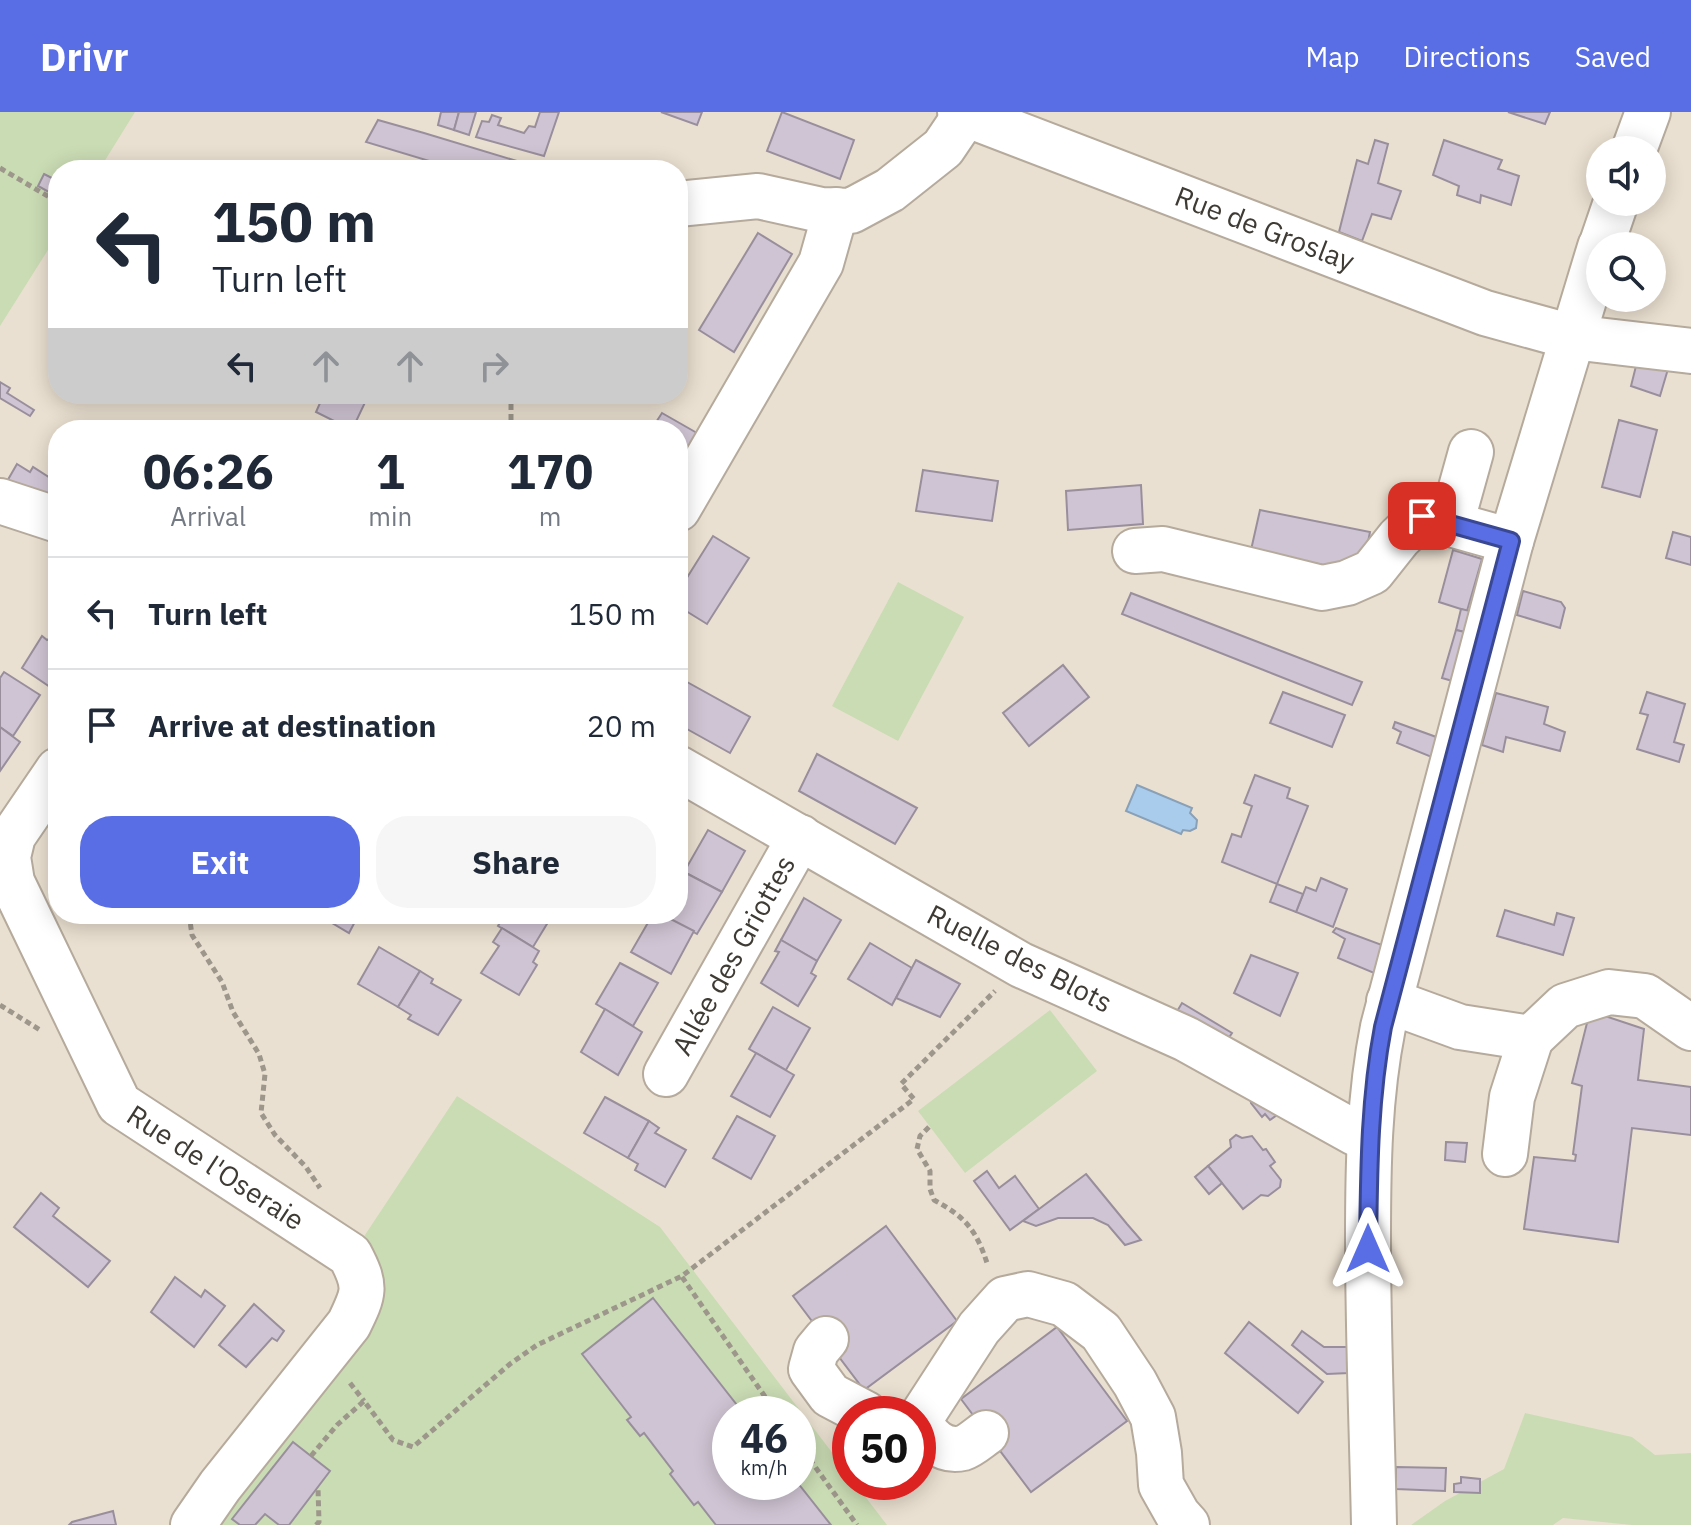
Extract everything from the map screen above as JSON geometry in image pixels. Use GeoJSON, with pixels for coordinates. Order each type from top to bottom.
{"type":"FeatureCollection","features":[{"type":"Feature","properties":{"kind":"street"},"geometry":{"type":"LineString","coordinates":[[1639,136],[1648,112]]}},
{"type":"Feature","properties":{"kind":"street"},"geometry":{"type":"LineString","coordinates":[[688,203],[758,196],[821,210],[851,211],[890,190],[943,148],[963,113]]}},
{"type":"Feature","properties":{"kind":"street","name":"Rue de Groslay"},"geometry":{"type":"LineString","coordinates":[[963,113],[1485,313],[1572,337],[1691,351]]}},
{"type":"Feature","properties":{"kind":"street"},"geometry":{"type":"LineString","coordinates":[[688,492],[821,263],[836,210]]}},
{"type":"Feature","properties":{"kind":"street"},"geometry":{"type":"LineString","coordinates":[[1374,1525],[1368,1277],[1369,1135],[1374,1073],[1389,1001],[1511,541],[1586,292]]}},
{"type":"Feature","properties":{"kind":"street"},"geometry":{"type":"LineString","coordinates":[[1451,524],[1471,452]]}},
{"type":"Feature","properties":{"kind":"street"},"geometry":{"type":"LineString","coordinates":[[0,501],[48,517]]}},
{"type":"Feature","properties":{"kind":"street"},"geometry":{"type":"LineString","coordinates":[[1135,551],[1163,549],[1322,588],[1362,578],[1372,572],[1399,538],[1422,516],[1511,541]]}},
{"type":"Feature","properties":{"kind":"street","name":"Ruelle des Blots"},"geometry":{"type":"LineString","coordinates":[[688,774],[1021,965],[1186,1039],[1355,1133],[1369,1135]]}},
{"type":"Feature","properties":{"kind":"street","name":"Rue de l'Oseraie"},"geometry":{"type":"LineString","coordinates":[[48,785],[13,836],[8,857],[12,882],[119,1104],[350,1255],[362,1278],[360,1301],[349,1324],[220,1486],[193,1525]]}},
{"type":"Feature","properties":{"kind":"street","name":"Allée des Griottes"},"geometry":{"type":"LineString","coordinates":[[666,1074],[800,837]]}},
{"type":"Feature","properties":{"kind":"street"},"geometry":{"type":"LineString","coordinates":[[1505,1154],[1512,1097],[1531,1038],[1565,1006],[1609,992],[1645,996],[1691,1028]]}},
{"type":"Feature","properties":{"kind":"street"},"geometry":{"type":"LineString","coordinates":[[1389,1001],[1460,1027],[1531,1038]]}},
{"type":"Feature","properties":{"kind":"street"},"geometry":{"type":"LineString","coordinates":[[935,1396],[979,1328],[1005,1299],[1028,1294],[1064,1304],[1101,1332],[1135,1383],[1153,1417],[1161,1485],[1187,1525]]}},
{"type":"Feature","properties":{"kind":"street"},"geometry":{"type":"LineString","coordinates":[[826,1339],[816,1351],[811,1369],[832,1396]]}},
{"type":"Feature","properties":{"kind":"street"},"geometry":{"type":"LineString","coordinates":[[936,1442],[963,1448],[986,1433]]}},
{"type":"Feature","properties":{"kind":"path"},"geometry":{"type":"LineString","coordinates":[[0,168],[48,196]]}},
{"type":"Feature","properties":{"kind":"path"},"geometry":{"type":"LineString","coordinates":[[190,924],[192,935],[222,982],[233,1012],[259,1054],[265,1074],[261,1113],[275,1135],[306,1167],[319,1187],[331,1220],[333,1244]]}},
{"type":"Feature","properties":{"kind":"path"},"geometry":{"type":"LineString","coordinates":[[311,1456],[337,1425],[364,1401],[393,1440],[413,1447],[510,1364],[537,1345],[682,1276],[914,1099],[901,1084],[1021,965]]}},
{"type":"Feature","properties":{"kind":"path"},"geometry":{"type":"LineString","coordinates":[[929,1127],[920,1136],[917,1149],[930,1171],[930,1189],[934,1200],[954,1211],[974,1230],[992,1278],[1005,1299]]}},
{"type":"Feature","properties":{"kind":"path"},"geometry":{"type":"LineString","coordinates":[[682,1276],[765,1396]]}},
{"type":"Feature","properties":{"kind":"path"},"geometry":{"type":"LineString","coordinates":[[816,1468],[857,1525]]}},
{"type":"Feature","properties":{"kind":"path"},"geometry":{"type":"LineString","coordinates":[[318,1488],[319,1524]]}},
{"type":"Feature","properties":{"kind":"green space"},"geometry":{"type":"Polygon","coordinates":[[[0,112],[135,112],[105,160],[48,160],[48,250],[0,326],[0,112]]]}},
{"type":"Feature","properties":{"kind":"green space"},"geometry":{"type":"Polygon","coordinates":[[[898,582],[964,617],[898,741],[832,706],[898,582]]]}},
{"type":"Feature","properties":{"kind":"green space"},"geometry":{"type":"Polygon","coordinates":[[[1050,1010],[1097,1071],[965,1173],[918,1111],[1050,1010]]]}},
{"type":"Feature","properties":{"kind":"green space"},"geometry":{"type":"Polygon","coordinates":[[[457,1096],[660,1227],[789,1396],[712,1396],[712,1500],[816,1500],[816,1431],[832,1452],[832,1500],[868,1500],[887,1525],[210,1525],[329,1379],[357,1247],[457,1096]]]}},
{"type":"Feature","properties":{"kind":"green space"},"geometry":{"type":"Polygon","coordinates":[[[1525,1413],[1632,1437],[1655,1455],[1691,1453],[1691,1525],[1632,1525],[1563,1518],[1553,1525],[1411,1525],[1445,1501],[1504,1469],[1525,1413]]]}},
{"type":"Feature","properties":{"kind":"water"},"geometry":{"type":"Polygon","coordinates":[[[1137,785],[1192,808],[1190,813],[1197,820],[1196,828],[1183,830],[1181,834],[1126,811],[1137,785]]]}},
{"type":"Feature","properties":{"kind":"building"},"geometry":{"type":"Polygon","coordinates":[[[441,112],[459,112],[454,130],[438,125],[441,112]]]}},
{"type":"Feature","properties":{"kind":"building"},"geometry":{"type":"Polygon","coordinates":[[[459,112],[476,112],[469,135],[454,130],[459,112]]]}},
{"type":"Feature","properties":{"kind":"building"},"geometry":{"type":"Polygon","coordinates":[[[540,112],[559,112],[544,156],[476,137],[482,121],[489,122],[492,115],[501,118],[498,125],[524,133],[529,126],[535,127],[540,112]]]}},
{"type":"Feature","properties":{"kind":"building"},"geometry":{"type":"Polygon","coordinates":[[[661,112],[702,112],[697,125],[661,112]]]}},
{"type":"Feature","properties":{"kind":"building"},"geometry":{"type":"Polygon","coordinates":[[[782,112],[854,140],[840,179],[767,151],[782,112]]]}},
{"type":"Feature","properties":{"kind":"building"},"geometry":{"type":"Polygon","coordinates":[[[1508,112],[1550,112],[1545,124],[1508,112]]]}},
{"type":"Feature","properties":{"kind":"building"},"geometry":{"type":"Polygon","coordinates":[[[378,120],[513,160],[426,160],[366,142],[378,120]]]}},
{"type":"Feature","properties":{"kind":"building"},"geometry":{"type":"Polygon","coordinates":[[[1375,140],[1388,144],[1378,183],[1401,191],[1391,219],[1372,214],[1362,241],[1339,232],[1357,160],[1368,164],[1375,140]]]}},
{"type":"Feature","properties":{"kind":"building"},"geometry":{"type":"Polygon","coordinates":[[[1444,140],[1502,160],[1498,169],[1519,176],[1511,205],[1481,195],[1480,203],[1457,195],[1459,186],[1433,175],[1444,140]]]}},
{"type":"Feature","properties":{"kind":"building"},"geometry":{"type":"Polygon","coordinates":[[[44,174],[48,176],[48,192],[38,186],[44,174]]]}},
{"type":"Feature","properties":{"kind":"building"},"geometry":{"type":"Polygon","coordinates":[[[758,233],[792,254],[734,352],[699,330],[758,233]]]}},
{"type":"Feature","properties":{"kind":"building"},"geometry":{"type":"Polygon","coordinates":[[[1636,366],[1668,369],[1660,396],[1631,386],[1636,366]]]}},
{"type":"Feature","properties":{"kind":"building"},"geometry":{"type":"Polygon","coordinates":[[[0,382],[10,388],[7,393],[34,410],[30,416],[0,398],[0,382]]]}},
{"type":"Feature","properties":{"kind":"building"},"geometry":{"type":"Polygon","coordinates":[[[320,404],[364,404],[357,420],[332,420],[316,412],[320,404]]]}},
{"type":"Feature","properties":{"kind":"building"},"geometry":{"type":"Polygon","coordinates":[[[662,413],[674,420],[657,420],[662,413]]]}},
{"type":"Feature","properties":{"kind":"building"},"geometry":{"type":"Polygon","coordinates":[[[1619,420],[1657,430],[1640,497],[1602,487],[1619,420]]]}},
{"type":"Feature","properties":{"kind":"building"},"geometry":{"type":"Polygon","coordinates":[[[688,428],[697,433],[688,448],[688,428]]]}},
{"type":"Feature","properties":{"kind":"building"},"geometry":{"type":"Polygon","coordinates":[[[17,464],[30,472],[33,467],[48,477],[48,500],[2,490],[17,464]]]}},
{"type":"Feature","properties":{"kind":"building"},"geometry":{"type":"Polygon","coordinates":[[[923,470],[998,481],[992,521],[916,511],[923,470]]]}},
{"type":"Feature","properties":{"kind":"building"},"geometry":{"type":"Polygon","coordinates":[[[1141,485],[1143,524],[1068,530],[1066,491],[1141,485]]]}},
{"type":"Feature","properties":{"kind":"building"},"geometry":{"type":"Polygon","coordinates":[[[1260,510],[1370,532],[1362,573],[1251,550],[1260,510]]]}},
{"type":"Feature","properties":{"kind":"building"},"geometry":{"type":"Polygon","coordinates":[[[1673,532],[1691,537],[1691,565],[1666,558],[1673,532]]]}},
{"type":"Feature","properties":{"kind":"building"},"geometry":{"type":"Polygon","coordinates":[[[713,536],[749,558],[707,624],[688,612],[688,576],[713,536]]]}},
{"type":"Feature","properties":{"kind":"building"},"geometry":{"type":"Polygon","coordinates":[[[1453,550],[1482,559],[1467,611],[1439,602],[1453,550]]]}},
{"type":"Feature","properties":{"kind":"building"},"geometry":{"type":"Polygon","coordinates":[[[1523,591],[1561,602],[1565,608],[1560,628],[1517,615],[1523,591]]]}},
{"type":"Feature","properties":{"kind":"building"},"geometry":{"type":"Polygon","coordinates":[[[1131,593],[1362,682],[1352,705],[1122,614],[1131,593]]]}},
{"type":"Feature","properties":{"kind":"building"},"geometry":{"type":"Polygon","coordinates":[[[1461,609],[1475,612],[1469,633],[1456,630],[1461,609]]]}},
{"type":"Feature","properties":{"kind":"building"},"geometry":{"type":"Polygon","coordinates":[[[1456,630],[1469,633],[1456,682],[1442,678],[1456,630]]]}},
{"type":"Feature","properties":{"kind":"building"},"geometry":{"type":"Polygon","coordinates":[[[42,636],[47,640],[48,686],[22,668],[42,636]]]}},
{"type":"Feature","properties":{"kind":"building"},"geometry":{"type":"Polygon","coordinates":[[[1063,665],[1089,697],[1029,746],[1003,713],[1063,665]]]}},
{"type":"Feature","properties":{"kind":"building"},"geometry":{"type":"Polygon","coordinates":[[[4,672],[40,695],[13,736],[0,727],[0,678],[4,672]]]}},
{"type":"Feature","properties":{"kind":"building"},"geometry":{"type":"Polygon","coordinates":[[[688,683],[750,717],[730,753],[688,730],[688,683]]]}},
{"type":"Feature","properties":{"kind":"building"},"geometry":{"type":"Polygon","coordinates":[[[1283,692],[1345,715],[1332,747],[1270,723],[1283,692]]]}},
{"type":"Feature","properties":{"kind":"building"},"geometry":{"type":"Polygon","coordinates":[[[1647,692],[1685,704],[1674,742],[1684,745],[1679,762],[1637,749],[1648,715],[1640,713],[1647,692]]]}},
{"type":"Feature","properties":{"kind":"building"},"geometry":{"type":"Polygon","coordinates":[[[1496,693],[1548,707],[1544,724],[1565,732],[1560,751],[1506,737],[1503,752],[1482,745],[1496,693]]]}},
{"type":"Feature","properties":{"kind":"building"},"geometry":{"type":"Polygon","coordinates":[[[1395,722],[1439,738],[1434,758],[1397,743],[1401,732],[1393,728],[1395,722]]]}},
{"type":"Feature","properties":{"kind":"building"},"geometry":{"type":"Polygon","coordinates":[[[0,727],[20,742],[0,771],[0,727]]]}},
{"type":"Feature","properties":{"kind":"building"},"geometry":{"type":"Polygon","coordinates":[[[817,754],[917,808],[895,844],[799,791],[817,754]]]}},
{"type":"Feature","properties":{"kind":"building"},"geometry":{"type":"Polygon","coordinates":[[[1255,775],[1290,788],[1287,798],[1308,806],[1277,884],[1222,862],[1232,834],[1241,837],[1252,806],[1244,803],[1255,775]]]}},
{"type":"Feature","properties":{"kind":"building"},"geometry":{"type":"Polygon","coordinates":[[[708,830],[745,851],[722,892],[688,874],[688,865],[708,830]]]}},
{"type":"Feature","properties":{"kind":"building"},"geometry":{"type":"Polygon","coordinates":[[[688,874],[722,892],[697,934],[679,924],[688,924],[688,874]]]}},
{"type":"Feature","properties":{"kind":"building"},"geometry":{"type":"Polygon","coordinates":[[[1321,878],[1347,889],[1333,927],[1296,912],[1306,887],[1316,891],[1321,878]]]}},
{"type":"Feature","properties":{"kind":"building"},"geometry":{"type":"Polygon","coordinates":[[[1277,884],[1303,894],[1296,912],[1270,902],[1277,884]]]}},
{"type":"Feature","properties":{"kind":"building"},"geometry":{"type":"Polygon","coordinates":[[[804,898],[841,920],[817,961],[781,940],[804,898]]]}},
{"type":"Feature","properties":{"kind":"building"},"geometry":{"type":"Polygon","coordinates":[[[1505,910],[1554,925],[1557,913],[1574,918],[1563,955],[1497,936],[1505,910]]]}},
{"type":"Feature","properties":{"kind":"building"},"geometry":{"type":"Polygon","coordinates":[[[334,924],[354,924],[349,933],[334,924]]]}},
{"type":"Feature","properties":{"kind":"building"},"geometry":{"type":"Polygon","coordinates":[[[499,924],[547,924],[533,947],[499,924]]]}},
{"type":"Feature","properties":{"kind":"building"},"geometry":{"type":"Polygon","coordinates":[[[647,924],[680,924],[694,931],[671,974],[631,952],[647,924]]]}},
{"type":"Feature","properties":{"kind":"building"},"geometry":{"type":"Polygon","coordinates":[[[502,928],[539,951],[533,962],[537,965],[519,995],[481,973],[499,946],[493,942],[502,928]]]}},
{"type":"Feature","properties":{"kind":"building"},"geometry":{"type":"Polygon","coordinates":[[[1336,928],[1382,945],[1374,973],[1338,958],[1345,939],[1333,932],[1336,928]]]}},
{"type":"Feature","properties":{"kind":"building"},"geometry":{"type":"Polygon","coordinates":[[[781,940],[817,961],[811,973],[816,976],[798,1006],[761,983],[779,952],[775,951],[781,940]]]}},
{"type":"Feature","properties":{"kind":"building"},"geometry":{"type":"Polygon","coordinates":[[[870,943],[912,968],[892,1005],[848,979],[870,943]]]}},
{"type":"Feature","properties":{"kind":"building"},"geometry":{"type":"Polygon","coordinates":[[[379,947],[420,971],[398,1007],[358,984],[379,947]]]}},
{"type":"Feature","properties":{"kind":"building"},"geometry":{"type":"Polygon","coordinates":[[[1251,955],[1298,973],[1280,1016],[1234,993],[1251,955]]]}},
{"type":"Feature","properties":{"kind":"building"},"geometry":{"type":"Polygon","coordinates":[[[916,960],[960,984],[940,1017],[896,998],[916,960]]]}},
{"type":"Feature","properties":{"kind":"building"},"geometry":{"type":"Polygon","coordinates":[[[620,963],[658,983],[633,1026],[596,1004],[620,963]]]}},
{"type":"Feature","properties":{"kind":"building"},"geometry":{"type":"Polygon","coordinates":[[[420,971],[433,979],[431,983],[461,1000],[438,1035],[408,1019],[411,1015],[398,1007],[420,971]]]}},
{"type":"Feature","properties":{"kind":"building"},"geometry":{"type":"Polygon","coordinates":[[[1182,1003],[1232,1033],[1222,1048],[1173,1018],[1182,1003]]]}},
{"type":"Feature","properties":{"kind":"building"},"geometry":{"type":"Polygon","coordinates":[[[773,1007],[810,1028],[786,1070],[749,1049],[773,1007]]]}},
{"type":"Feature","properties":{"kind":"building"},"geometry":{"type":"Polygon","coordinates":[[[605,1009],[642,1032],[618,1075],[581,1052],[605,1009]]]}},
{"type":"Feature","properties":{"kind":"building"},"geometry":{"type":"Polygon","coordinates":[[[1590,1011],[1644,1029],[1638,1080],[1691,1087],[1691,1135],[1632,1128],[1618,1242],[1524,1229],[1534,1157],[1575,1161],[1576,1155],[1573,1154],[1582,1086],[1572,1083],[1590,1011]]]}},
{"type":"Feature","properties":{"kind":"building"},"geometry":{"type":"Polygon","coordinates":[[[756,1053],[794,1075],[770,1117],[731,1096],[756,1053]]]}},
{"type":"Feature","properties":{"kind":"building"},"geometry":{"type":"Polygon","coordinates":[[[1249,1092],[1287,1108],[1270,1120],[1265,1114],[1262,1117],[1251,1103],[1249,1092]]]}},
{"type":"Feature","properties":{"kind":"building"},"geometry":{"type":"Polygon","coordinates":[[[605,1097],[649,1121],[628,1158],[584,1133],[605,1097]]]}},
{"type":"Feature","properties":{"kind":"building"},"geometry":{"type":"Polygon","coordinates":[[[737,1116],[775,1136],[751,1179],[713,1158],[737,1116]]]}},
{"type":"Feature","properties":{"kind":"building"},"geometry":{"type":"Polygon","coordinates":[[[649,1121],[659,1128],[655,1133],[686,1150],[665,1187],[635,1170],[638,1164],[628,1158],[649,1121]]]}},
{"type":"Feature","properties":{"kind":"building"},"geometry":{"type":"Polygon","coordinates":[[[1236,1135],[1242,1138],[1252,1136],[1263,1150],[1266,1149],[1275,1162],[1270,1166],[1281,1180],[1280,1187],[1268,1196],[1261,1195],[1243,1209],[1208,1166],[1231,1147],[1230,1140],[1236,1135]]]}},
{"type":"Feature","properties":{"kind":"building"},"geometry":{"type":"Polygon","coordinates":[[[1446,1142],[1467,1143],[1465,1162],[1445,1160],[1446,1142]]]}},
{"type":"Feature","properties":{"kind":"building"},"geometry":{"type":"Polygon","coordinates":[[[1208,1166],[1222,1183],[1209,1194],[1195,1177],[1208,1166]]]}},
{"type":"Feature","properties":{"kind":"building"},"geometry":{"type":"Polygon","coordinates":[[[987,1171],[999,1188],[1015,1176],[1039,1209],[1010,1230],[974,1181],[987,1171]]]}},
{"type":"Feature","properties":{"kind":"building"},"geometry":{"type":"Polygon","coordinates":[[[1086,1174],[1141,1240],[1125,1245],[1108,1225],[1093,1218],[1058,1218],[1036,1226],[1023,1221],[1086,1174]]]}},
{"type":"Feature","properties":{"kind":"building"},"geometry":{"type":"Polygon","coordinates":[[[41,1193],[59,1208],[53,1216],[110,1261],[88,1287],[14,1227],[41,1193]]]}},
{"type":"Feature","properties":{"kind":"building"},"geometry":{"type":"Polygon","coordinates":[[[886,1226],[957,1321],[864,1390],[793,1296],[886,1226]]]}},
{"type":"Feature","properties":{"kind":"building"},"geometry":{"type":"Polygon","coordinates":[[[175,1277],[201,1297],[205,1290],[225,1306],[194,1347],[151,1312],[175,1277]]]}},
{"type":"Feature","properties":{"kind":"building"},"geometry":{"type":"Polygon","coordinates":[[[653,1298],[730,1396],[712,1396],[712,1500],[811,1500],[831,1525],[716,1525],[698,1502],[694,1505],[644,1433],[640,1436],[627,1420],[631,1417],[582,1354],[653,1298]]]}},
{"type":"Feature","properties":{"kind":"building"},"geometry":{"type":"Polygon","coordinates":[[[254,1304],[284,1331],[277,1341],[272,1338],[246,1367],[219,1345],[254,1304]]]}},
{"type":"Feature","properties":{"kind":"building"},"geometry":{"type":"Polygon","coordinates":[[[1249,1322],[1323,1382],[1298,1413],[1225,1353],[1249,1322]]]}},
{"type":"Feature","properties":{"kind":"building"},"geometry":{"type":"Polygon","coordinates":[[[1057,1327],[1127,1421],[1031,1492],[961,1399],[1057,1327]]]}},
{"type":"Feature","properties":{"kind":"building"},"geometry":{"type":"Polygon","coordinates":[[[1302,1331],[1324,1347],[1348,1347],[1349,1373],[1327,1374],[1292,1345],[1302,1331]]]}},
{"type":"Feature","properties":{"kind":"building"},"geometry":{"type":"Polygon","coordinates":[[[293,1442],[330,1471],[289,1525],[279,1525],[265,1514],[255,1525],[240,1525],[232,1519],[293,1442]]]}},
{"type":"Feature","properties":{"kind":"building"},"geometry":{"type":"Polygon","coordinates":[[[1396,1467],[1446,1468],[1445,1491],[1396,1489],[1396,1467]]]}},
{"type":"Feature","properties":{"kind":"building"},"geometry":{"type":"Polygon","coordinates":[[[1461,1477],[1480,1479],[1480,1493],[1454,1492],[1454,1484],[1461,1483],[1461,1477]]]}},
{"type":"Feature","properties":{"kind":"building"},"geometry":{"type":"Polygon","coordinates":[[[113,1511],[116,1525],[69,1525],[72,1522],[113,1511]]]}},
{"type":"Feature","properties":{"kind":"route"},"geometry":{"type":"LineString","coordinates":[[1368,1249],[1370,1110],[1383,1027],[1511,541],[1422,516]]}}]}
